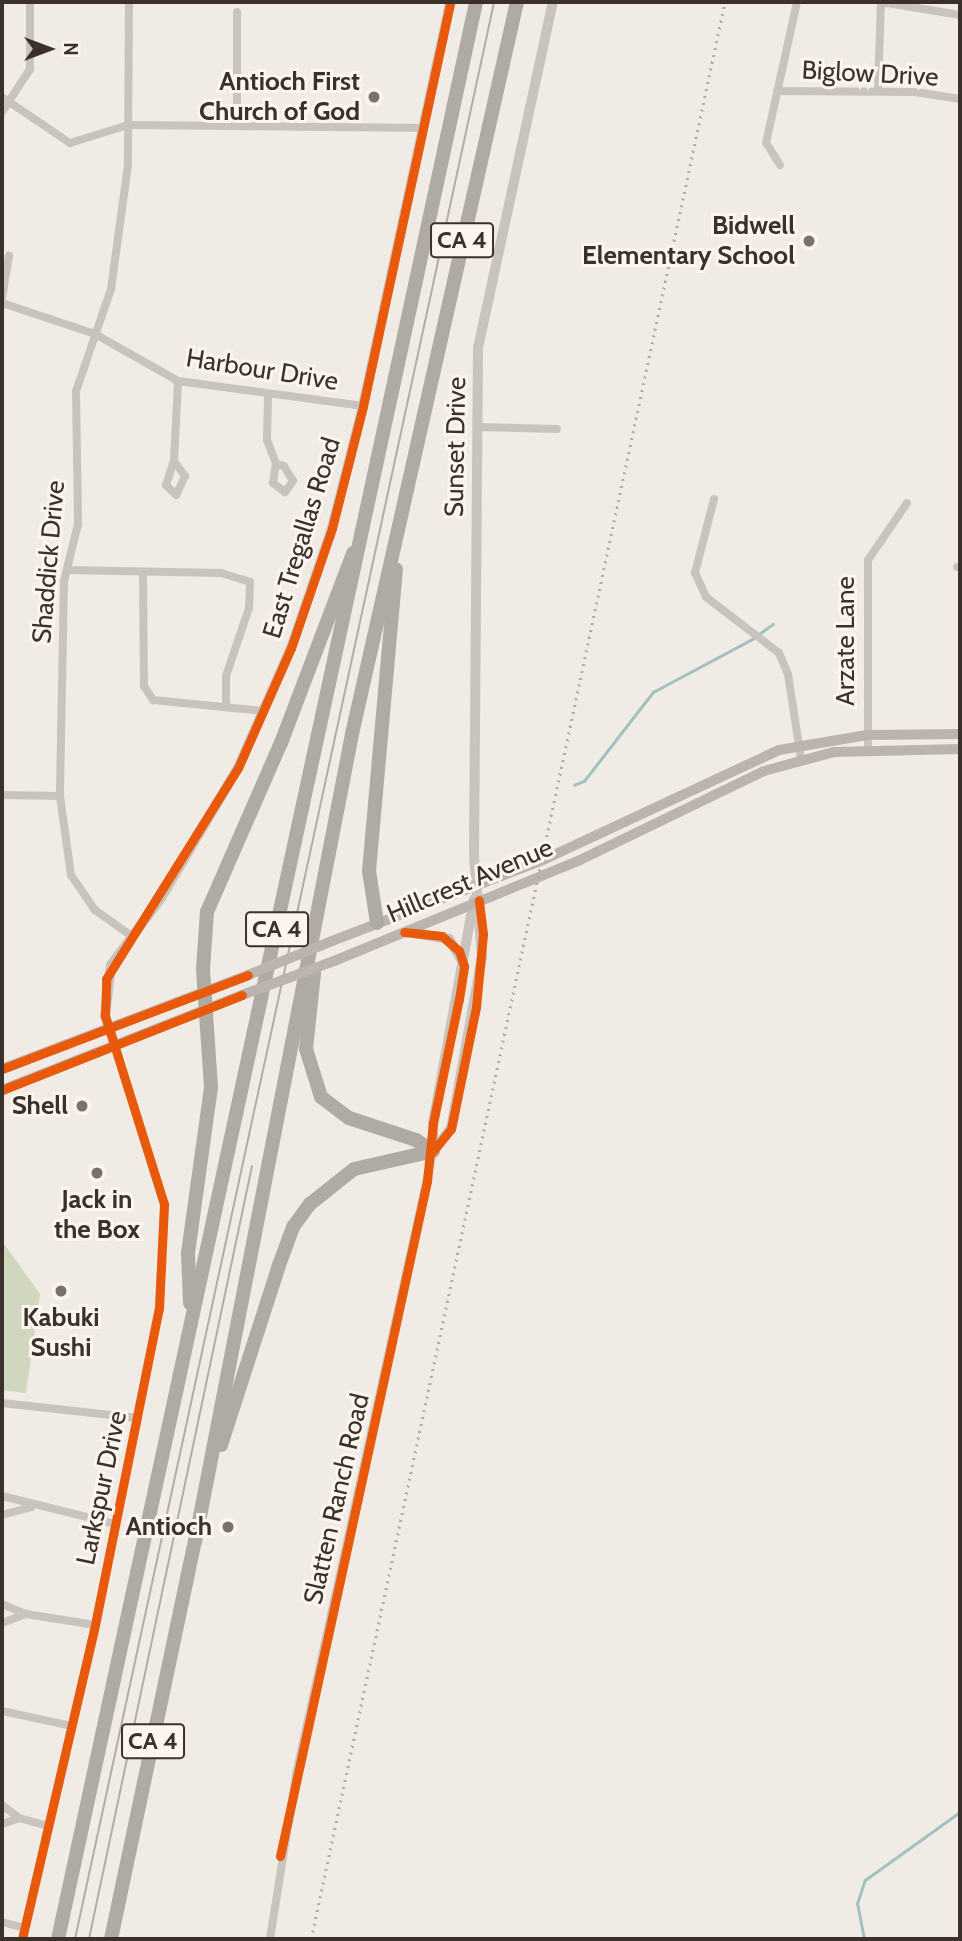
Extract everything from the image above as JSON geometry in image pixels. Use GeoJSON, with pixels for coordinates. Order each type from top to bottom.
{"type":"FeatureCollection","features":[{"type":"Feature","properties":{"kind":"highway","name":"CA 4"},"geometry":{"type":"LineString","coordinates":[[58,1939],[476,2]]}},
{"type":"Feature","properties":{"kind":"highway","name":"CA 4"},"geometry":{"type":"LineString","coordinates":[[111,1939],[204,1496],[327,861],[407,478],[517,2]]}},
{"type":"Feature","properties":{"kind":"highway"},"geometry":{"type":"LineString","coordinates":[[377,923],[369,871],[378,734],[407,478]]}},
{"type":"Feature","properties":{"kind":"highway"},"geometry":{"type":"LineString","coordinates":[[190,1325],[188,1253],[211,1087],[204,990],[207,912],[363,533]]}},
{"type":"Feature","properties":{"kind":"highway"},"geometry":{"type":"LineString","coordinates":[[327,861],[307,1034],[309,1071],[321,1097],[339,1113],[433,1151]]}},
{"type":"Feature","properties":{"kind":"highway"},"geometry":{"type":"LineString","coordinates":[[204,1496],[293,1227],[310,1204],[354,1169],[433,1151]]}},
{"type":"Feature","properties":{"kind":"main road","name":"Hillcrest Avenue"},"geometry":{"type":"LineString","coordinates":[[2,1069],[577,845],[737,767],[798,746],[867,735],[960,734]]}},
{"type":"Feature","properties":{"kind":"main road","name":"Hillcrest Avenue"},"geometry":{"type":"LineString","coordinates":[[2,1090],[334,961],[801,759],[868,749],[960,749]]}},
{"type":"Feature","properties":{"kind":"street"},"geometry":{"type":"LineString","coordinates":[[2,111],[5,100],[30,69],[30,2]]}},
{"type":"Feature","properties":{"kind":"street","name":"Shaddick Drive"},"geometry":{"type":"LineString","coordinates":[[129,2],[128,125],[111,289],[76,391],[78,524],[68,570],[60,796],[65,854],[78,888],[95,910],[133,937]]}},
{"type":"Feature","properties":{"kind":"street","name":"East Tregallas Road"},"geometry":{"type":"LineString","coordinates":[[115,1045],[104,1016],[106,979],[202,831],[264,711],[323,554],[363,406],[450,2]]}},
{"type":"Feature","properties":{"kind":"street","name":"Sunset Drive"},"geometry":{"type":"LineString","coordinates":[[476,901],[478,348],[553,2]]}},
{"type":"Feature","properties":{"kind":"street"},"geometry":{"type":"LineString","coordinates":[[780,165],[766,143],[797,2]]}},
{"type":"Feature","properties":{"kind":"street"},"geometry":{"type":"LineString","coordinates":[[878,90],[881,2],[960,15]]}},
{"type":"Feature","properties":{"kind":"street"},"geometry":{"type":"LineString","coordinates":[[236,125],[237,12]]}},
{"type":"Feature","properties":{"kind":"street","name":"Biglow Drive"},"geometry":{"type":"LineString","coordinates":[[777,91],[878,90],[960,99]]}},
{"type":"Feature","properties":{"kind":"street"},"geometry":{"type":"LineString","coordinates":[[5,100],[70,143],[128,125],[423,128]]}},
{"type":"Feature","properties":{"kind":"street"},"geometry":{"type":"LineString","coordinates":[[2,301],[9,256]]}},
{"type":"Feature","properties":{"kind":"street","name":"Harbour Drive"},"geometry":{"type":"LineString","coordinates":[[2,301],[95,334],[178,381],[363,406]]}},
{"type":"Feature","properties":{"kind":"street"},"geometry":{"type":"LineString","coordinates":[[174,461],[178,381]]}},
{"type":"Feature","properties":{"kind":"street"},"geometry":{"type":"LineString","coordinates":[[268,395],[267,440],[276,464]]}},
{"type":"Feature","properties":{"kind":"street"},"geometry":{"type":"LineString","coordinates":[[477,427],[558,429]]}},
{"type":"Feature","properties":{"kind":"street"},"geometry":{"type":"LineString","coordinates":[[714,499],[695,573],[706,597],[779,653],[788,674],[801,759]]}},
{"type":"Feature","properties":{"kind":"street","name":"Arzate Lane"},"geometry":{"type":"LineString","coordinates":[[868,749],[868,560],[907,503]]}},
{"type":"Feature","properties":{"kind":"street"},"geometry":{"type":"LineString","coordinates":[[68,570],[144,575],[221,573],[250,582],[249,608],[226,676],[226,705]]}},
{"type":"Feature","properties":{"kind":"street"},"geometry":{"type":"LineString","coordinates":[[144,575],[148,693],[161,704],[226,705],[264,711]]}},
{"type":"Feature","properties":{"kind":"street"},"geometry":{"type":"LineString","coordinates":[[2,795],[60,796]]}},
{"type":"Feature","properties":{"kind":"street","name":"Slatten Ranch Road"},"geometry":{"type":"LineString","coordinates":[[270,1939],[296,1774],[433,1151],[433,1123],[476,901]]}},
{"type":"Feature","properties":{"kind":"street","name":"Slatten Ranch Road"},"geometry":{"type":"LineString","coordinates":[[433,1151],[451,1129],[476,1007],[483,934],[476,901]]}},
{"type":"Feature","properties":{"kind":"street"},"geometry":{"type":"LineString","coordinates":[[404,932],[449,939],[464,966]]}},
{"type":"Feature","properties":{"kind":"street","name":"Larkspur Drive"},"geometry":{"type":"LineString","coordinates":[[22,1939],[95,1625],[159,1313],[164,1204],[115,1045]]}},
{"type":"Feature","properties":{"kind":"street"},"geometry":{"type":"LineString","coordinates":[[2,1403],[138,1419]]}},
{"type":"Feature","properties":{"kind":"street"},"geometry":{"type":"LineString","coordinates":[[2,1496],[34,1507],[115,1524]]}},
{"type":"Feature","properties":{"kind":"street"},"geometry":{"type":"LineString","coordinates":[[2,1515],[34,1507]]}},
{"type":"Feature","properties":{"kind":"street"},"geometry":{"type":"LineString","coordinates":[[2,1604],[26,1614],[95,1625]]}},
{"type":"Feature","properties":{"kind":"street"},"geometry":{"type":"LineString","coordinates":[[2,1623],[26,1614]]}},
{"type":"Feature","properties":{"kind":"street"},"geometry":{"type":"LineString","coordinates":[[2,1711],[72,1726]]}},
{"type":"Feature","properties":{"kind":"street"},"geometry":{"type":"LineString","coordinates":[[2,1805],[19,1818],[49,1826]]}},
{"type":"Feature","properties":{"kind":"street"},"geometry":{"type":"LineString","coordinates":[[2,1824],[19,1818]]}},
{"type":"Feature","properties":{"kind":"street"},"geometry":{"type":"LineString","coordinates":[[2,1922],[24,1927]]}},
{"type":"Feature","properties":{"kind":"green space"},"geometry":{"type":"Polygon","coordinates":[[[2,1241],[40,1294],[26,1393],[2,1390],[2,1241]]]}},
{"type":"Feature","properties":{"kind":"waterway"},"geometry":{"type":"LineString","coordinates":[[759,634],[773,624]]}},
{"type":"Feature","properties":{"kind":"waterway"},"geometry":{"type":"LineString","coordinates":[[574,785],[584,781],[653,692],[754,638]]}},
{"type":"Feature","properties":{"kind":"waterway"},"geometry":{"type":"LineString","coordinates":[[960,1711],[960,1725]]}},
{"type":"Feature","properties":{"kind":"waterway"},"geometry":{"type":"LineString","coordinates":[[864,1939],[857,1904],[865,1880],[960,1812]]}},
{"type":"Feature","properties":{"kind":"tram line"},"geometry":{"type":"LineString","coordinates":[[75,1939],[494,2]]}},
{"type":"Feature","properties":{"kind":"tram line"},"geometry":{"type":"LineString","coordinates":[[89,1939],[252,1166]]}},
{"type":"Feature","properties":{"kind":"railway"},"geometry":{"type":"LineString","coordinates":[[311,1939],[725,2]]}},
{"type":"Feature","properties":{"kind":"cycle path"},"geometry":{"type":"LineString","coordinates":[[22,1939],[95,1625],[159,1308],[164,1204],[105,1016],[106,979],[238,768],[291,648],[332,528],[363,406],[450,2]]}},
{"type":"Feature","properties":{"kind":"cycle path"},"geometry":{"type":"LineString","coordinates":[[433,1151],[451,1129],[476,1007],[483,934],[479,900]]}},
{"type":"Feature","properties":{"kind":"cycle path"},"geometry":{"type":"LineString","coordinates":[[280,1856],[427,1181],[433,1123],[464,966],[459,951],[442,936],[404,932]]}},
{"type":"Feature","properties":{"kind":"cycle path"},"geometry":{"type":"LineString","coordinates":[[2,1069],[248,975]]}},
{"type":"Feature","properties":{"kind":"cycle path"},"geometry":{"type":"LineString","coordinates":[[2,1090],[242,995]]}},
{"type":"Feature","properties":{"kind":"place","name":"Antioch First Church of God"},"geometry":{"type":"Point","coordinates":[374,97]}},
{"type":"Feature","properties":{"kind":"place","name":"Bidwell Elementary School"},"geometry":{"type":"Point","coordinates":[809,241]}},
{"type":"Feature","properties":{"kind":"place","name":"Shell"},"geometry":{"type":"Point","coordinates":[82,1106]}},
{"type":"Feature","properties":{"kind":"place","name":"Jack in the Box"},"geometry":{"type":"Point","coordinates":[97,1173]}},
{"type":"Feature","properties":{"kind":"place","name":"Kabuki Sushi"},"geometry":{"type":"Point","coordinates":[61,1291]}},
{"type":"Feature","properties":{"kind":"place","name":"Antioch"},"geometry":{"type":"Point","coordinates":[228,1527]}}]}
